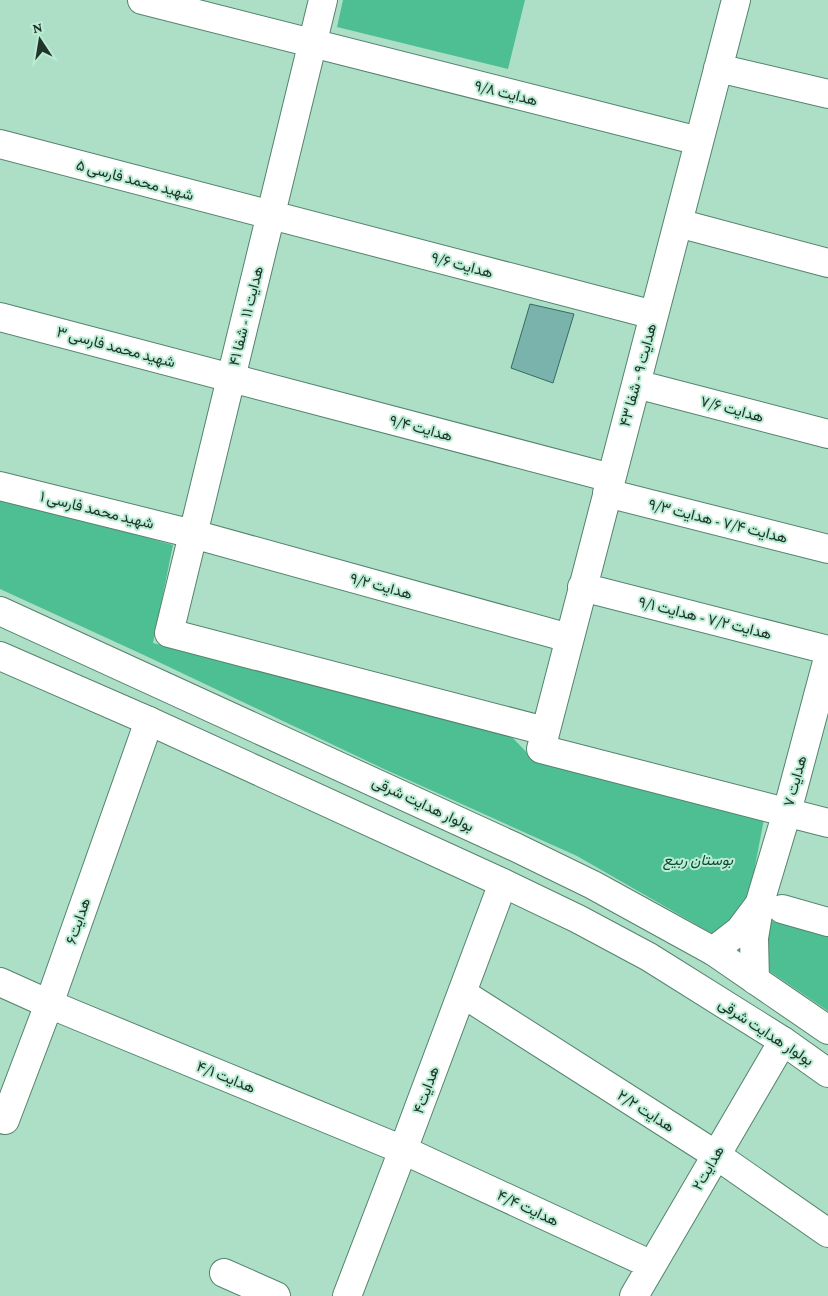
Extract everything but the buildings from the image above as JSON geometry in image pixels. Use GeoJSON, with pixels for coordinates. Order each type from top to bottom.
{"type":"FeatureCollection","features":[{"type":"Feature","properties":{"kind":"street","name":"هدایت ۹/۸"},"geometry":{"type":"LineString","coordinates":[[142,0],[699,141]]}},
{"type":"Feature","properties":{"kind":"street","name":"هدایت ۱۱ - شفا ۴۱"},"geometry":{"type":"LineString","coordinates":[[323,0],[170,632],[543,740]]}},
{"type":"Feature","properties":{"kind":"street","name":"هدایت ۹ - شفا ۴۳"},"geometry":{"type":"LineString","coordinates":[[543,740],[736,0]]}},
{"type":"Feature","properties":{"kind":"street"},"geometry":{"type":"LineString","coordinates":[[718,68],[828,94]]}},
{"type":"Feature","properties":{"kind":"street","name":"شهید محمد فارسی ۵"},"geometry":{"type":"LineString","coordinates":[[0,144],[271,216]]}},
{"type":"Feature","properties":{"kind":"street","name":"هدایت ۹/۶"},"geometry":{"type":"LineString","coordinates":[[271,216],[654,315]]}},
{"type":"Feature","properties":{"kind":"street"},"geometry":{"type":"LineString","coordinates":[[678,223],[828,263]]}},
{"type":"Feature","properties":{"kind":"street","name":"شهید محمد فارسی ۳"},"geometry":{"type":"LineString","coordinates":[[0,317],[231,378]]}},
{"type":"Feature","properties":{"kind":"street","name":"هدایت ۹/۴"},"geometry":{"type":"LineString","coordinates":[[231,378],[609,485]]}},
{"type":"Feature","properties":{"kind":"street","name":"هدایت ۷/۶"},"geometry":{"type":"LineString","coordinates":[[636,384],[828,434]]}},
{"type":"Feature","properties":{"kind":"street","name":"هدایت ۷/۴ - هدایت ۹/۳"},"geometry":{"type":"LineString","coordinates":[[609,485],[828,549]]}},
{"type":"Feature","properties":{"kind":"street","name":"شهید محمد فارسی ۱"},"geometry":{"type":"LineString","coordinates":[[0,486],[193,534]]}},
{"type":"Feature","properties":{"kind":"street","name":"هدایت ۹/۲"},"geometry":{"type":"LineString","coordinates":[[193,534],[570,638]]}},
{"type":"Feature","properties":{"kind":"street","name":"هدایت ۷/۲ - هدایت ۹/۱"},"geometry":{"type":"LineString","coordinates":[[582,587],[828,650]]}},
{"type":"Feature","properties":{"kind":"street","name":"بولوار هدایت شرقی"},"geometry":{"type":"LineString","coordinates":[[0,611],[515,847],[593,885],[713,951],[828,1030]]}},
{"type":"Feature","properties":{"kind":"street","name":"بولوار هدایت شرقی"},"geometry":{"type":"LineString","coordinates":[[0,656],[149,721],[578,919],[649,957],[783,1041],[828,1073]]}},
{"type":"Feature","properties":{"kind":"street","name":"هدایت ۷"},"geometry":{"type":"LineString","coordinates":[[755,980],[754,938],[771,906],[787,812],[828,658]]}},
{"type":"Feature","properties":{"kind":"street","name":"هدایت۶"},"geometry":{"type":"LineString","coordinates":[[5,1120],[49,1004],[149,721]]}},
{"type":"Feature","properties":{"kind":"street"},"geometry":{"type":"LineString","coordinates":[[543,740],[828,823]]}},
{"type":"Feature","properties":{"kind":"street"},"geometry":{"type":"LineString","coordinates":[[362,818],[378,784]]}},
{"type":"Feature","properties":{"kind":"street","name":"هدایت۴"},"geometry":{"type":"LineString","coordinates":[[347,1296],[503,883]]}},
{"type":"Feature","properties":{"kind":"street"},"geometry":{"type":"LineString","coordinates":[[771,906],[828,922]]}},
{"type":"Feature","properties":{"kind":"street","name":"هدایت ۷"},"geometry":{"type":"LineString","coordinates":[[713,951],[771,906]]}},
{"type":"Feature","properties":{"kind":"street","name":"هدایت ۴/۱"},"geometry":{"type":"LineString","coordinates":[[0,982],[403,1150]]}},
{"type":"Feature","properties":{"kind":"street","name":"هدایت ۲/۲"},"geometry":{"type":"LineString","coordinates":[[462,993],[716,1155],[828,1233]]}},
{"type":"Feature","properties":{"kind":"street","name":"هدایت۲"},"geometry":{"type":"LineString","coordinates":[[634,1296],[783,1041]]}},
{"type":"Feature","properties":{"kind":"street","name":"هدایت ۴/۴"},"geometry":{"type":"LineString","coordinates":[[403,1150],[652,1265]]}},
{"type":"Feature","properties":{"kind":"street"},"geometry":{"type":"LineString","coordinates":[[224,1273],[276,1296]]}},
{"type":"Feature","properties":{"kind":"green space"},"geometry":{"type":"Polygon","coordinates":[[[343,0],[525,0],[508,69],[337,27],[343,0]]]}},
{"type":"Feature","properties":{"kind":"green space","name":"بوستان ربیع"},"geometry":{"type":"Polygon","coordinates":[[[0,497],[173,545],[153,643],[507,732],[536,762],[764,819],[752,882],[772,921],[828,937],[828,1011],[725,941],[577,856],[384,769],[0,589],[0,497]]]}}]}
